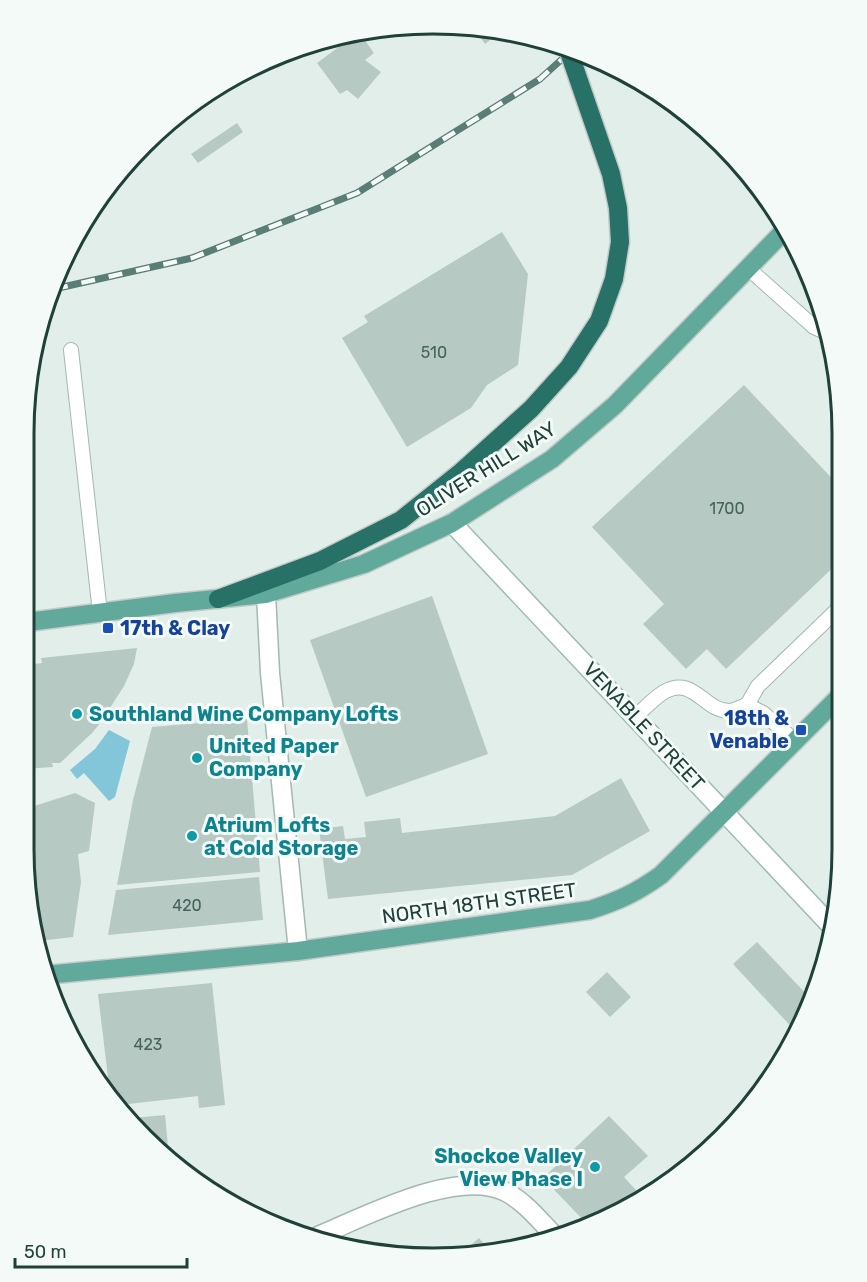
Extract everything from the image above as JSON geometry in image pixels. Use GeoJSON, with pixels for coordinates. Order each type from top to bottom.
{"type":"FeatureCollection","features":[{"type":"Feature","properties":{"kind":"highway"},"geometry":{"type":"LineString","coordinates":[[218,599],[320,561],[401,520],[461,472],[531,410],[569,367],[599,321],[614,279],[620,242],[618,208],[610,174],[572,60]]}},
{"type":"Feature","properties":{"kind":"main road","name":"OLIVER HILL WAY"},"geometry":{"type":"LineString","coordinates":[[34,621],[266,594],[364,564],[452,523],[552,459],[615,405],[780,236]]}},
{"type":"Feature","properties":{"kind":"main road","name":"NORTH 18TH STREET"},"geometry":{"type":"LineString","coordinates":[[55,974],[298,951],[590,910],[638,892],[661,875],[832,704]]}},
{"type":"Feature","properties":{"kind":"street","name":"VENABLE STREET"},"geometry":{"type":"LineString","coordinates":[[452,523],[826,920]]}},
{"type":"Feature","properties":{"kind":"street"},"geometry":{"type":"LineString","coordinates":[[266,594],[270,673],[298,951]]}},
{"type":"Feature","properties":{"kind":"street"},"geometry":{"type":"LineString","coordinates":[[326,1233],[415,1196],[445,1188],[470,1185],[489,1186],[504,1191],[520,1201],[549,1230]]}},
{"type":"Feature","properties":{"kind":"lane"},"geometry":{"type":"LineString","coordinates":[[749,269],[819,329]]}},
{"type":"Feature","properties":{"kind":"lane"},"geometry":{"type":"LineString","coordinates":[[71,350],[100,613]]}},
{"type":"Feature","properties":{"kind":"lane"},"geometry":{"type":"LineString","coordinates":[[635,717],[664,692],[677,687],[695,691],[718,709],[730,711],[747,705],[765,679],[832,615]]}},
{"type":"Feature","properties":{"kind":"lane"},"geometry":{"type":"LineString","coordinates":[[747,705],[763,713],[795,741]]}},
{"type":"Feature","properties":{"kind":"water"},"geometry":{"type":"Polygon","coordinates":[[[109,730],[130,741],[115,797],[109,801],[84,773],[77,779],[70,770],[95,749],[109,730]]]}},
{"type":"Feature","properties":{"kind":"building"},"geometry":{"type":"Polygon","coordinates":[[[480,37],[492,39],[485,44],[480,37]]]}},
{"type":"Feature","properties":{"kind":"building"},"geometry":{"type":"Polygon","coordinates":[[[365,41],[374,53],[365,60],[381,72],[358,99],[347,90],[340,94],[317,63],[341,46],[365,41]]]}},
{"type":"Feature","properties":{"kind":"building"},"geometry":{"type":"Polygon","coordinates":[[[237,123],[243,132],[198,163],[191,154],[237,123]]]}},
{"type":"Feature","properties":{"kind":"building"},"geometry":{"type":"Polygon","coordinates":[[[502,232],[528,274],[518,365],[487,385],[471,408],[407,447],[342,338],[368,322],[364,316],[502,232]]]}},
{"type":"Feature","properties":{"kind":"building"},"geometry":{"type":"Polygon","coordinates":[[[744,385],[832,478],[832,569],[726,669],[707,649],[686,669],[643,624],[664,604],[592,527],[744,385]]]}},
{"type":"Feature","properties":{"kind":"building"},"geometry":{"type":"Polygon","coordinates":[[[432,596],[488,754],[366,797],[310,640],[432,596]]]}},
{"type":"Feature","properties":{"kind":"building","name":"Southland Wine Company Lofts"},"geometry":{"type":"Polygon","coordinates":[[[137,648],[134,664],[124,686],[92,733],[60,763],[52,763],[53,767],[34,768],[34,664],[42,663],[41,658],[137,648]]]}},
{"type":"Feature","properties":{"kind":"building"},"geometry":{"type":"Polygon","coordinates":[[[247,719],[260,872],[117,885],[133,800],[152,727],[247,719]]]}},
{"type":"Feature","properties":{"kind":"building"},"geometry":{"type":"Polygon","coordinates":[[[621,778],[650,831],[572,875],[328,899],[319,829],[343,826],[345,839],[366,837],[364,822],[400,818],[402,833],[555,816],[621,778]]]}},
{"type":"Feature","properties":{"kind":"building"},"geometry":{"type":"Polygon","coordinates":[[[75,793],[95,803],[89,851],[78,854],[81,882],[73,937],[45,940],[35,875],[34,806],[75,793]]]}},
{"type":"Feature","properties":{"kind":"building","name":"Atrium Lofts at Cold Storage"},"geometry":{"type":"Polygon","coordinates":[[[259,877],[263,920],[108,935],[116,890],[259,877]]]}},
{"type":"Feature","properties":{"kind":"building"},"geometry":{"type":"Polygon","coordinates":[[[757,942],[805,993],[791,1026],[733,964],[757,942]]]}},
{"type":"Feature","properties":{"kind":"building"},"geometry":{"type":"Polygon","coordinates":[[[607,972],[631,997],[610,1017],[586,992],[607,972]]]}},
{"type":"Feature","properties":{"kind":"building"},"geometry":{"type":"Polygon","coordinates":[[[212,983],[225,1105],[199,1108],[198,1096],[128,1104],[108,1079],[98,994],[212,983]]]}},
{"type":"Feature","properties":{"kind":"building"},"geometry":{"type":"Polygon","coordinates":[[[165,1115],[168,1146],[151,1131],[139,1117],[165,1115]]]}},
{"type":"Feature","properties":{"kind":"building","name":"Shockoe Valley View Phase I"},"geometry":{"type":"Polygon","coordinates":[[[609,1116],[648,1156],[624,1177],[637,1191],[582,1219],[543,1178],[609,1116]]]}},
{"type":"Feature","properties":{"kind":"building"},"geometry":{"type":"Polygon","coordinates":[[[479,1238],[484,1244],[470,1246],[479,1238]]]}},
{"type":"Feature","properties":{"kind":"railway"},"geometry":{"type":"LineString","coordinates":[[63,287],[192,258],[357,193],[540,79],[564,57]]}},
{"type":"Feature","properties":{"kind":"place","name":"17th & Clay"},"geometry":{"type":"Point","coordinates":[108,628]}},
{"type":"Feature","properties":{"kind":"place","name":"Southland Wine Company Lofts"},"geometry":{"type":"Point","coordinates":[77,714]}},
{"type":"Feature","properties":{"kind":"place","name":"18th & Venable"},"geometry":{"type":"Point","coordinates":[801,730]}},
{"type":"Feature","properties":{"kind":"place","name":"United Paper Company"},"geometry":{"type":"Point","coordinates":[197,758]}},
{"type":"Feature","properties":{"kind":"place","name":"Atrium Lofts at Cold Storage"},"geometry":{"type":"Point","coordinates":[192,836]}},
{"type":"Feature","properties":{"kind":"place","name":"Shockoe Valley View Phase I"},"geometry":{"type":"Point","coordinates":[595,1167]}}]}
